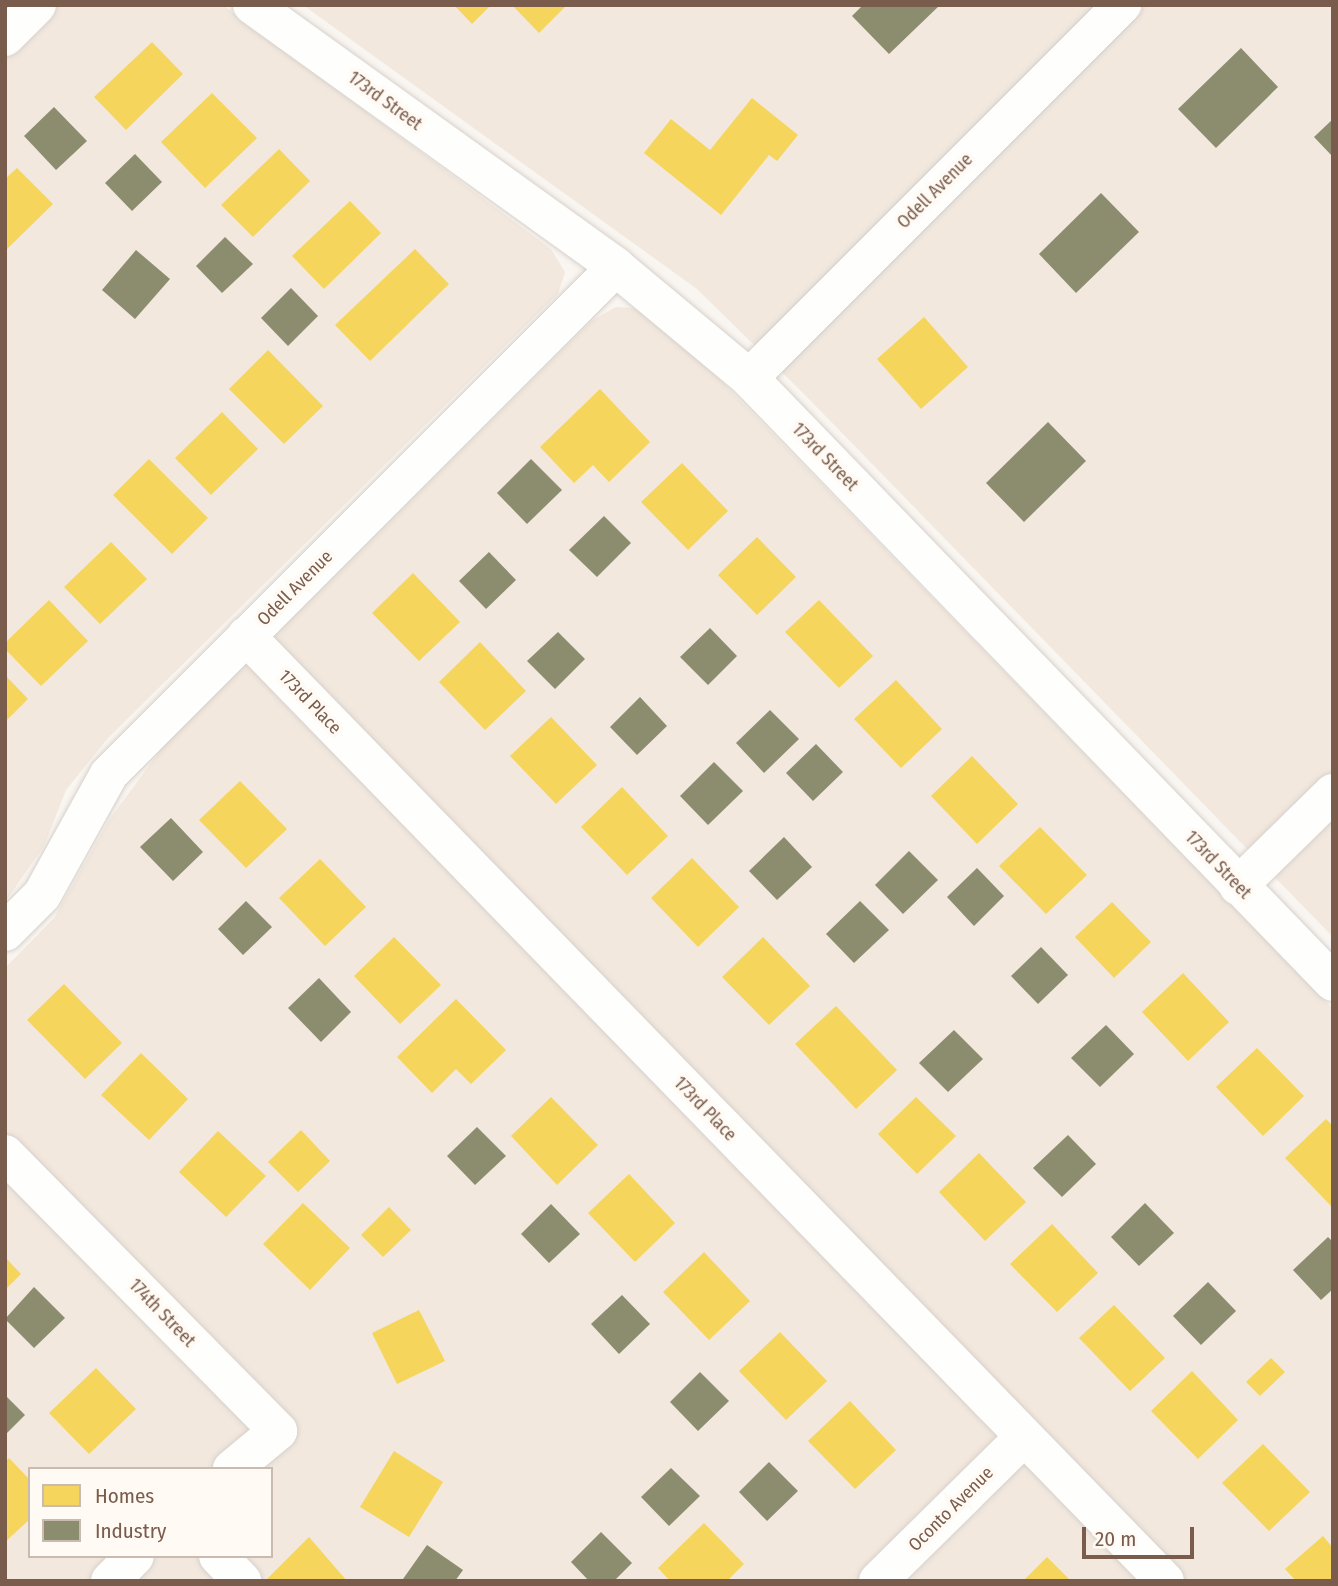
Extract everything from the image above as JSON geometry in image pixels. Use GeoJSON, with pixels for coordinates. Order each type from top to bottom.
{"type":"FeatureCollection","features":[{"type":"Feature","properties":{"kind":"street"},"geometry":{"type":"LineString","coordinates":[[5,37],[37,5]]}},
{"type":"Feature","properties":{"kind":"street","name":"173rd Street"},"geometry":{"type":"LineString","coordinates":[[252,5],[615,267],[749,378],[1333,982]]}},
{"type":"Feature","properties":{"kind":"street","name":"Odell Avenue"},"geometry":{"type":"LineString","coordinates":[[749,378],[1122,5]]}},
{"type":"Feature","properties":{"kind":"street","name":"Odell Avenue"},"geometry":{"type":"LineString","coordinates":[[5,932],[42,895],[109,774],[615,267]]}},
{"type":"Feature","properties":{"kind":"street","name":"173rd Place"},"geometry":{"type":"LineString","coordinates":[[246,636],[1165,1581]]}},
{"type":"Feature","properties":{"kind":"street"},"geometry":{"type":"LineString","coordinates":[[1238,886],[1333,793]]}},
{"type":"Feature","properties":{"kind":"street","name":"174th Street"},"geometry":{"type":"LineString","coordinates":[[5,1154],[278,1431],[234,1467]]}},
{"type":"Feature","properties":{"kind":"street","name":"Oconto Avenue"},"geometry":{"type":"LineString","coordinates":[[878,1581],[1024,1437]]}},
{"type":"Feature","properties":{"kind":"street"},"geometry":{"type":"LineString","coordinates":[[110,1581],[133,1558]]}},
{"type":"Feature","properties":{"kind":"street"},"geometry":{"type":"LineString","coordinates":[[220,1558],[242,1581]]}},
{"type":"Feature","properties":{"kind":"shaded area"},"geometry":{"type":"Polygon","coordinates":[[[5,5],[223,5],[551,249],[565,272],[558,294],[108,738],[66,790],[44,846],[5,902],[5,5]]]}},
{"type":"Feature","properties":{"kind":"shaded area"},"geometry":{"type":"Polygon","coordinates":[[[303,5],[1333,5],[1333,937],[804,394],[697,289],[303,5]]]}},
{"type":"Feature","properties":{"kind":"shaded area"},"geometry":{"type":"Polygon","coordinates":[[[616,307],[634,308],[656,322],[700,359],[1333,1009],[1333,1581],[5,1581],[5,968],[54,918],[109,820],[162,748],[591,321],[616,307]]]}},
{"type":"Feature","properties":{"kind":"building: Homes"},"geometry":{"type":"Polygon","coordinates":[[[454,5],[491,5],[472,24],[454,5]]]}},
{"type":"Feature","properties":{"kind":"building: Homes"},"geometry":{"type":"Polygon","coordinates":[[[512,5],[567,5],[539,33],[512,5]]]}},
{"type":"Feature","properties":{"kind":"building: Homes"},"geometry":{"type":"Polygon","coordinates":[[[152,42],[183,74],[126,130],[94,97],[152,42]]]}},
{"type":"Feature","properties":{"kind":"building: Homes"},"geometry":{"type":"Polygon","coordinates":[[[212,93],[257,138],[205,188],[161,142],[212,93]]]}},
{"type":"Feature","properties":{"kind":"building: Homes"},"geometry":{"type":"Polygon","coordinates":[[[752,98],[798,135],[777,161],[769,155],[721,215],[644,153],[671,119],[710,150],[752,98]]]}},
{"type":"Feature","properties":{"kind":"building: Homes"},"geometry":{"type":"Polygon","coordinates":[[[279,149],[310,181],[253,237],[221,205],[279,149]]]}},
{"type":"Feature","properties":{"kind":"building: Homes"},"geometry":{"type":"Polygon","coordinates":[[[17,168],[53,204],[5,251],[5,179],[17,168]]]}},
{"type":"Feature","properties":{"kind":"building: Homes"},"geometry":{"type":"Polygon","coordinates":[[[350,201],[381,233],[324,289],[292,256],[350,201]]]}},
{"type":"Feature","properties":{"kind":"building: Homes"},"geometry":{"type":"Polygon","coordinates":[[[415,249],[449,284],[370,361],[335,325],[415,249]]]}},
{"type":"Feature","properties":{"kind":"building: Homes"},"geometry":{"type":"Polygon","coordinates":[[[924,317],[968,367],[921,409],[877,359],[924,317]]]}},
{"type":"Feature","properties":{"kind":"building: Homes"},"geometry":{"type":"Polygon","coordinates":[[[268,350],[323,406],[284,444],[229,389],[268,350]]]}},
{"type":"Feature","properties":{"kind":"building: Homes"},"geometry":{"type":"Polygon","coordinates":[[[600,389],[650,442],[609,482],[593,465],[574,483],[540,447],[600,389]]]}},
{"type":"Feature","properties":{"kind":"building: Homes"},"geometry":{"type":"Polygon","coordinates":[[[222,412],[258,449],[211,495],[175,458],[222,412]]]}},
{"type":"Feature","properties":{"kind":"building: Homes"},"geometry":{"type":"Polygon","coordinates":[[[149,459],[208,518],[172,554],[113,495],[149,459]]]}},
{"type":"Feature","properties":{"kind":"building: Homes"},"geometry":{"type":"Polygon","coordinates":[[[682,463],[728,511],[688,550],[641,502],[682,463]]]}},
{"type":"Feature","properties":{"kind":"building: Homes"},"geometry":{"type":"Polygon","coordinates":[[[757,537],[796,577],[757,615],[718,575],[757,537]]]}},
{"type":"Feature","properties":{"kind":"building: Homes"},"geometry":{"type":"Polygon","coordinates":[[[111,542],[147,579],[100,624],[64,587],[111,542]]]}},
{"type":"Feature","properties":{"kind":"building: Homes"},"geometry":{"type":"Polygon","coordinates":[[[413,573],[460,622],[419,661],[372,613],[413,573]]]}},
{"type":"Feature","properties":{"kind":"building: Homes"},"geometry":{"type":"Polygon","coordinates":[[[49,600],[88,641],[41,686],[5,649],[5,643],[49,600]]]}},
{"type":"Feature","properties":{"kind":"building: Homes"},"geometry":{"type":"Polygon","coordinates":[[[819,600],[873,656],[839,688],[785,632],[819,600]]]}},
{"type":"Feature","properties":{"kind":"building: Homes"},"geometry":{"type":"Polygon","coordinates":[[[480,642],[526,691],[485,730],[439,682],[480,642]]]}},
{"type":"Feature","properties":{"kind":"building: Homes"},"geometry":{"type":"Polygon","coordinates":[[[5,675],[28,699],[5,722],[5,675]]]}},
{"type":"Feature","properties":{"kind":"building: Homes"},"geometry":{"type":"Polygon","coordinates":[[[896,680],[942,729],[901,768],[854,719],[896,680]]]}},
{"type":"Feature","properties":{"kind":"building: Homes"},"geometry":{"type":"Polygon","coordinates":[[[551,717],[597,765],[556,804],[510,756],[551,717]]]}},
{"type":"Feature","properties":{"kind":"building: Homes"},"geometry":{"type":"Polygon","coordinates":[[[972,756],[1018,804],[977,844],[931,796],[972,756]]]}},
{"type":"Feature","properties":{"kind":"building: Homes"},"geometry":{"type":"Polygon","coordinates":[[[240,781],[287,829],[246,868],[199,820],[240,781]]]}},
{"type":"Feature","properties":{"kind":"building: Homes"},"geometry":{"type":"Polygon","coordinates":[[[622,787],[668,836],[627,875],[581,827],[622,787]]]}},
{"type":"Feature","properties":{"kind":"building: Homes"},"geometry":{"type":"Polygon","coordinates":[[[1040,827],[1087,875],[1046,914],[999,866],[1040,827]]]}},
{"type":"Feature","properties":{"kind":"building: Homes"},"geometry":{"type":"Polygon","coordinates":[[[692,858],[739,907],[698,947],[651,898],[692,858]]]}},
{"type":"Feature","properties":{"kind":"building: Homes"},"geometry":{"type":"Polygon","coordinates":[[[320,859],[366,907],[325,946],[279,898],[320,859]]]}},
{"type":"Feature","properties":{"kind":"building: Homes"},"geometry":{"type":"Polygon","coordinates":[[[1112,902],[1151,942],[1114,978],[1075,937],[1112,902]]]}},
{"type":"Feature","properties":{"kind":"building: Homes"},"geometry":{"type":"Polygon","coordinates":[[[394,937],[441,985],[400,1024],[354,976],[394,937]]]}},
{"type":"Feature","properties":{"kind":"building: Homes"},"geometry":{"type":"Polygon","coordinates":[[[763,937],[810,986],[769,1025],[722,977],[763,937]]]}},
{"type":"Feature","properties":{"kind":"building: Homes"},"geometry":{"type":"Polygon","coordinates":[[[1183,973],[1229,1022],[1188,1061],[1142,1012],[1183,973]]]}},
{"type":"Feature","properties":{"kind":"building: Homes"},"geometry":{"type":"Polygon","coordinates":[[[64,984],[122,1043],[85,1079],[27,1020],[64,984]]]}},
{"type":"Feature","properties":{"kind":"building: Homes"},"geometry":{"type":"Polygon","coordinates":[[[456,999],[506,1050],[471,1084],[456,1069],[432,1093],[397,1057],[456,999]]]}},
{"type":"Feature","properties":{"kind":"building: Homes"},"geometry":{"type":"Polygon","coordinates":[[[836,1006],[897,1070],[856,1109],[795,1044],[836,1006]]]}},
{"type":"Feature","properties":{"kind":"building: Homes"},"geometry":{"type":"Polygon","coordinates":[[[1257,1048],[1304,1096],[1263,1136],[1216,1087],[1257,1048]]]}},
{"type":"Feature","properties":{"kind":"building: Homes"},"geometry":{"type":"Polygon","coordinates":[[[141,1053],[188,1099],[149,1140],[101,1095],[141,1053]]]}},
{"type":"Feature","properties":{"kind":"building: Homes"},"geometry":{"type":"Polygon","coordinates":[[[551,1097],[598,1145],[557,1185],[511,1136],[551,1097]]]}},
{"type":"Feature","properties":{"kind":"building: Homes"},"geometry":{"type":"Polygon","coordinates":[[[916,1097],[956,1136],[917,1174],[878,1134],[916,1097]]]}},
{"type":"Feature","properties":{"kind":"building: Homes"},"geometry":{"type":"Polygon","coordinates":[[[1326,1119],[1333,1126],[1333,1208],[1285,1158],[1326,1119]]]}},
{"type":"Feature","properties":{"kind":"building: Homes"},"geometry":{"type":"Polygon","coordinates":[[[301,1130],[330,1161],[298,1192],[268,1162],[301,1130]]]}},
{"type":"Feature","properties":{"kind":"building: Homes"},"geometry":{"type":"Polygon","coordinates":[[[218,1131],[266,1176],[226,1217],[179,1172],[218,1131]]]}},
{"type":"Feature","properties":{"kind":"building: Homes"},"geometry":{"type":"Polygon","coordinates":[[[979,1153],[1026,1202],[985,1241],[939,1192],[979,1153]]]}},
{"type":"Feature","properties":{"kind":"building: Homes"},"geometry":{"type":"Polygon","coordinates":[[[629,1174],[675,1223],[635,1262],[588,1213],[629,1174]]]}},
{"type":"Feature","properties":{"kind":"building: Homes"},"geometry":{"type":"Polygon","coordinates":[[[303,1203],[350,1248],[310,1290],[263,1244],[303,1203]]]}},
{"type":"Feature","properties":{"kind":"building: Homes"},"geometry":{"type":"Polygon","coordinates":[[[389,1207],[411,1230],[383,1257],[361,1235],[389,1207]]]}},
{"type":"Feature","properties":{"kind":"building: Homes"},"geometry":{"type":"Polygon","coordinates":[[[1052,1224],[1098,1273],[1057,1312],[1010,1264],[1052,1224]]]}},
{"type":"Feature","properties":{"kind":"building: Homes"},"geometry":{"type":"Polygon","coordinates":[[[704,1252],[750,1301],[709,1340],[663,1292],[704,1252]]]}},
{"type":"Feature","properties":{"kind":"building: Homes"},"geometry":{"type":"Polygon","coordinates":[[[5,1257],[21,1274],[5,1290],[5,1257]]]}},
{"type":"Feature","properties":{"kind":"building: Homes"},"geometry":{"type":"Polygon","coordinates":[[[1114,1305],[1165,1358],[1130,1391],[1079,1338],[1114,1305]]]}},
{"type":"Feature","properties":{"kind":"building: Homes"},"geometry":{"type":"Polygon","coordinates":[[[419,1310],[445,1361],[397,1384],[372,1333],[419,1310]]]}},
{"type":"Feature","properties":{"kind":"building: Homes"},"geometry":{"type":"Polygon","coordinates":[[[780,1332],[827,1381],[786,1420],[739,1371],[780,1332]]]}},
{"type":"Feature","properties":{"kind":"building: Homes"},"geometry":{"type":"Polygon","coordinates":[[[1271,1358],[1285,1372],[1260,1396],[1246,1382],[1271,1358]]]}},
{"type":"Feature","properties":{"kind":"building: Homes"},"geometry":{"type":"Polygon","coordinates":[[[96,1368],[136,1409],[89,1454],[49,1413],[96,1368]]]}},
{"type":"Feature","properties":{"kind":"building: Homes"},"geometry":{"type":"Polygon","coordinates":[[[1192,1371],[1238,1420],[1198,1459],[1151,1411],[1192,1371]]]}},
{"type":"Feature","properties":{"kind":"building: Homes"},"geometry":{"type":"Polygon","coordinates":[[[850,1401],[896,1450],[855,1489],[808,1441],[850,1401]]]}},
{"type":"Feature","properties":{"kind":"building: Homes"},"geometry":{"type":"Polygon","coordinates":[[[1263,1444],[1310,1492],[1269,1531],[1222,1483],[1263,1444]]]}},
{"type":"Feature","properties":{"kind":"building: Homes"},"geometry":{"type":"Polygon","coordinates":[[[394,1451],[443,1482],[409,1537],[360,1507],[394,1451]]]}},
{"type":"Feature","properties":{"kind":"building: Homes"},"geometry":{"type":"Polygon","coordinates":[[[9,1458],[28,1478],[28,1521],[5,1542],[5,1462],[9,1458]]]}},
{"type":"Feature","properties":{"kind":"building: Homes"},"geometry":{"type":"Polygon","coordinates":[[[704,1523],[744,1564],[727,1581],[670,1581],[658,1568],[704,1523]]]}},
{"type":"Feature","properties":{"kind":"building: Homes"},"geometry":{"type":"Polygon","coordinates":[[[1323,1536],[1333,1548],[1333,1581],[1296,1581],[1285,1569],[1323,1536]]]}},
{"type":"Feature","properties":{"kind":"building: Homes"},"geometry":{"type":"Polygon","coordinates":[[[309,1537],[347,1581],[265,1581],[309,1537]]]}},
{"type":"Feature","properties":{"kind":"building: Homes"},"geometry":{"type":"Polygon","coordinates":[[[1047,1557],[1071,1581],[1023,1581],[1047,1557]]]}},
{"type":"Feature","properties":{"kind":"building: Industry"},"geometry":{"type":"Polygon","coordinates":[[[863,5],[940,5],[889,54],[852,16],[863,5]]]}},
{"type":"Feature","properties":{"kind":"building: Industry"},"geometry":{"type":"Polygon","coordinates":[[[1241,48],[1278,87],[1216,148],[1178,109],[1241,48]]]}},
{"type":"Feature","properties":{"kind":"building: Industry"},"geometry":{"type":"Polygon","coordinates":[[[54,107],[87,141],[56,170],[24,136],[54,107]]]}},
{"type":"Feature","properties":{"kind":"building: Industry"},"geometry":{"type":"Polygon","coordinates":[[[1333,119],[1333,157],[1314,137],[1333,119]]]}},
{"type":"Feature","properties":{"kind":"building: Industry"},"geometry":{"type":"Polygon","coordinates":[[[135,154],[162,182],[132,211],[105,183],[135,154]]]}},
{"type":"Feature","properties":{"kind":"building: Industry"},"geometry":{"type":"Polygon","coordinates":[[[1101,193],[1139,232],[1076,293],[1039,254],[1101,193]]]}},
{"type":"Feature","properties":{"kind":"building: Industry"},"geometry":{"type":"Polygon","coordinates":[[[225,237],[253,264],[222,293],[196,266],[225,237]]]}},
{"type":"Feature","properties":{"kind":"building: Industry"},"geometry":{"type":"Polygon","coordinates":[[[136,250],[170,279],[135,319],[102,290],[136,250]]]}},
{"type":"Feature","properties":{"kind":"building: Industry"},"geometry":{"type":"Polygon","coordinates":[[[291,288],[318,316],[288,346],[261,318],[291,288]]]}},
{"type":"Feature","properties":{"kind":"building: Industry"},"geometry":{"type":"Polygon","coordinates":[[[1048,422],[1086,461],[1024,522],[986,483],[1048,422]]]}},
{"type":"Feature","properties":{"kind":"building: Industry"},"geometry":{"type":"Polygon","coordinates":[[[531,459],[562,490],[527,524],[497,493],[531,459]]]}},
{"type":"Feature","properties":{"kind":"building: Industry"},"geometry":{"type":"Polygon","coordinates":[[[604,516],[631,543],[597,577],[569,550],[604,516]]]}},
{"type":"Feature","properties":{"kind":"building: Industry"},"geometry":{"type":"Polygon","coordinates":[[[489,552],[516,580],[486,609],[459,581],[489,552]]]}},
{"type":"Feature","properties":{"kind":"building: Industry"},"geometry":{"type":"Polygon","coordinates":[[[710,628],[737,656],[708,685],[680,657],[710,628]]]}},
{"type":"Feature","properties":{"kind":"building: Industry"},"geometry":{"type":"Polygon","coordinates":[[[558,632],[585,659],[555,689],[527,661],[558,632]]]}},
{"type":"Feature","properties":{"kind":"building: Industry"},"geometry":{"type":"Polygon","coordinates":[[[640,697],[667,726],[637,755],[610,727],[640,697]]]}},
{"type":"Feature","properties":{"kind":"building: Industry"},"geometry":{"type":"Polygon","coordinates":[[[770,710],[799,739],[764,773],[736,743],[770,710]]]}},
{"type":"Feature","properties":{"kind":"building: Industry"},"geometry":{"type":"Polygon","coordinates":[[[816,744],[843,772],[813,801],[786,773],[816,744]]]}},
{"type":"Feature","properties":{"kind":"building: Industry"},"geometry":{"type":"Polygon","coordinates":[[[714,762],[743,791],[708,825],[680,796],[714,762]]]}},
{"type":"Feature","properties":{"kind":"building: Industry"},"geometry":{"type":"Polygon","coordinates":[[[171,818],[203,852],[173,881],[140,847],[171,818]]]}},
{"type":"Feature","properties":{"kind":"building: Industry"},"geometry":{"type":"Polygon","coordinates":[[[784,837],[812,867],[777,900],[749,871],[784,837]]]}},
{"type":"Feature","properties":{"kind":"building: Industry"},"geometry":{"type":"Polygon","coordinates":[[[909,851],[938,880],[903,914],[875,885],[909,851]]]}},
{"type":"Feature","properties":{"kind":"building: Industry"},"geometry":{"type":"Polygon","coordinates":[[[977,868],[1004,896],[974,926],[947,897],[977,868]]]}},
{"type":"Feature","properties":{"kind":"building: Industry"},"geometry":{"type":"Polygon","coordinates":[[[246,901],[272,927],[243,955],[218,929],[246,901]]]}},
{"type":"Feature","properties":{"kind":"building: Industry"},"geometry":{"type":"Polygon","coordinates":[[[860,901],[889,930],[854,963],[826,934],[860,901]]]}},
{"type":"Feature","properties":{"kind":"building: Industry"},"geometry":{"type":"Polygon","coordinates":[[[1041,947],[1068,975],[1038,1004],[1011,976],[1041,947]]]}},
{"type":"Feature","properties":{"kind":"building: Industry"},"geometry":{"type":"Polygon","coordinates":[[[319,978],[351,1012],[321,1042],[288,1008],[319,978]]]}},
{"type":"Feature","properties":{"kind":"building: Industry"},"geometry":{"type":"Polygon","coordinates":[[[1106,1025],[1134,1054],[1100,1087],[1071,1058],[1106,1025]]]}},
{"type":"Feature","properties":{"kind":"building: Industry"},"geometry":{"type":"Polygon","coordinates":[[[954,1030],[983,1059],[948,1092],[919,1063],[954,1030]]]}},
{"type":"Feature","properties":{"kind":"building: Industry"},"geometry":{"type":"Polygon","coordinates":[[[477,1127],[506,1156],[475,1185],[447,1156],[477,1127]]]}},
{"type":"Feature","properties":{"kind":"building: Industry"},"geometry":{"type":"Polygon","coordinates":[[[1068,1135],[1096,1164],[1062,1197],[1033,1168],[1068,1135]]]}},
{"type":"Feature","properties":{"kind":"building: Industry"},"geometry":{"type":"Polygon","coordinates":[[[1145,1203],[1174,1233],[1139,1266],[1111,1237],[1145,1203]]]}},
{"type":"Feature","properties":{"kind":"building: Industry"},"geometry":{"type":"Polygon","coordinates":[[[551,1204],[580,1234],[549,1263],[521,1234],[551,1204]]]}},
{"type":"Feature","properties":{"kind":"building: Industry"},"geometry":{"type":"Polygon","coordinates":[[[1328,1237],[1333,1242],[1333,1289],[1321,1300],[1293,1270],[1328,1237]]]}},
{"type":"Feature","properties":{"kind":"building: Industry"},"geometry":{"type":"Polygon","coordinates":[[[1208,1282],[1236,1311],[1201,1345],[1173,1316],[1208,1282]]]}},
{"type":"Feature","properties":{"kind":"building: Industry"},"geometry":{"type":"Polygon","coordinates":[[[34,1287],[65,1318],[34,1348],[5,1319],[34,1287]]]}},
{"type":"Feature","properties":{"kind":"building: Industry"},"geometry":{"type":"Polygon","coordinates":[[[622,1295],[650,1324],[619,1354],[591,1324],[622,1295]]]}},
{"type":"Feature","properties":{"kind":"building: Industry"},"geometry":{"type":"Polygon","coordinates":[[[700,1372],[729,1401],[698,1431],[670,1402],[700,1372]]]}},
{"type":"Feature","properties":{"kind":"building: Industry"},"geometry":{"type":"Polygon","coordinates":[[[5,1395],[25,1415],[5,1435],[5,1395]]]}},
{"type":"Feature","properties":{"kind":"building: Industry"},"geometry":{"type":"Polygon","coordinates":[[[769,1462],[798,1491],[767,1521],[739,1492],[769,1462]]]}},
{"type":"Feature","properties":{"kind":"building: Industry"},"geometry":{"type":"Polygon","coordinates":[[[671,1468],[700,1496],[669,1526],[641,1497],[671,1468]]]}},
{"type":"Feature","properties":{"kind":"building: Industry"},"geometry":{"type":"Polygon","coordinates":[[[601,1532],[632,1563],[614,1581],[589,1581],[571,1562],[601,1532]]]}},
{"type":"Feature","properties":{"kind":"building: Industry"},"geometry":{"type":"Polygon","coordinates":[[[427,1545],[463,1570],[455,1581],[403,1579],[427,1545]]]}}]}
